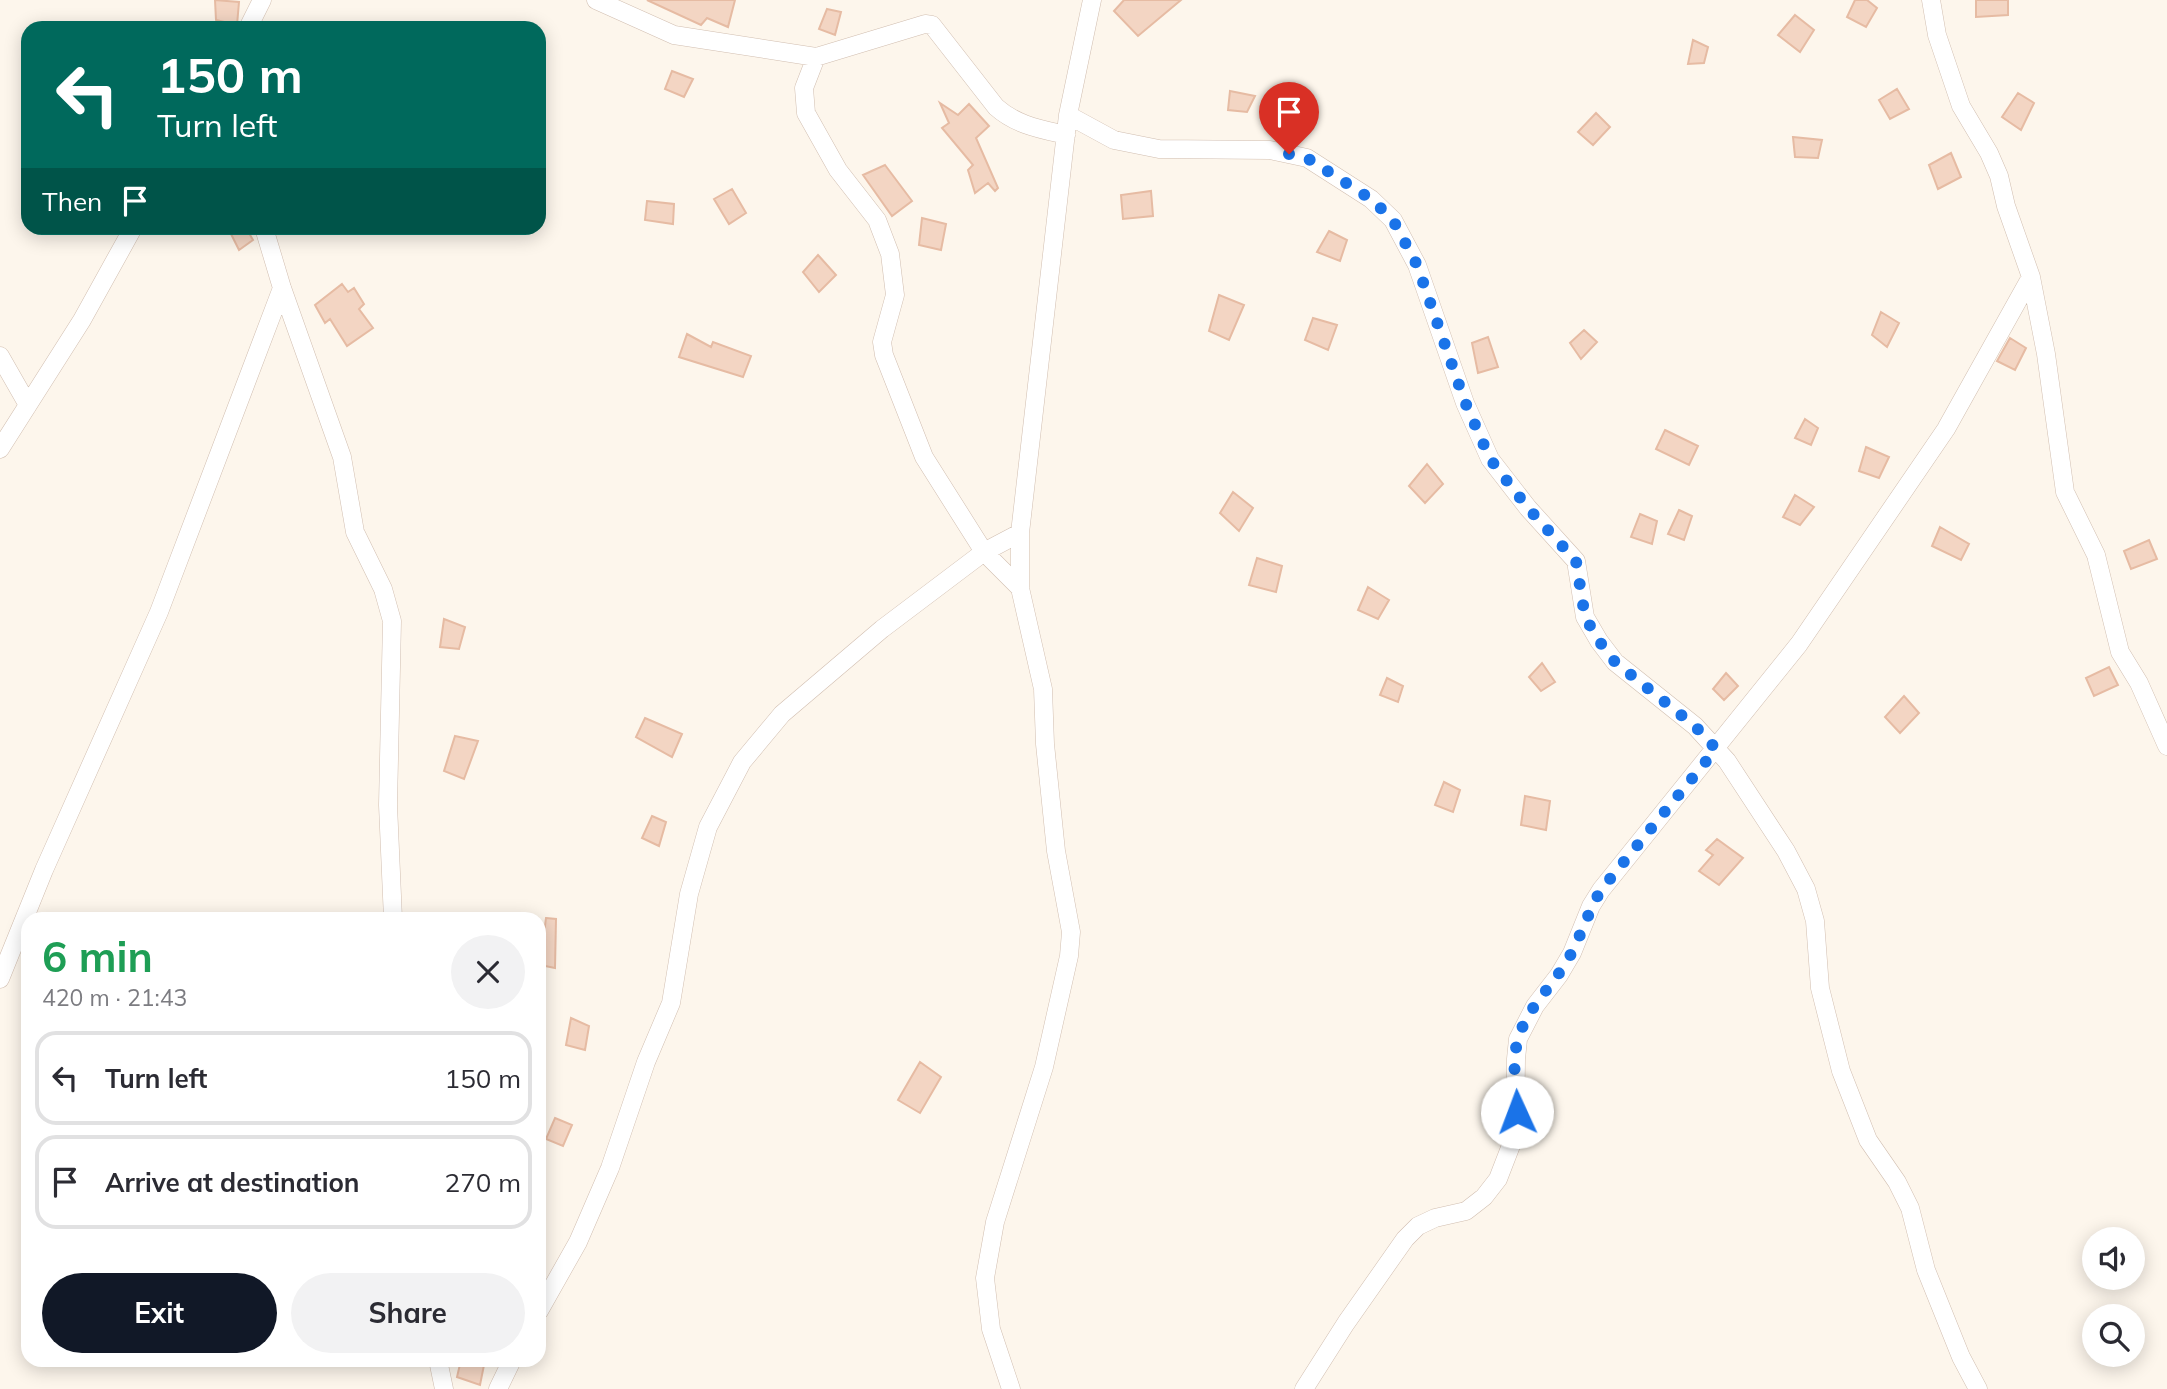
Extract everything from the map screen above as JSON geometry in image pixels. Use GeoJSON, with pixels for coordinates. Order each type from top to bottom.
{"type":"FeatureCollection","features":[{"type":"Feature","properties":{"kind":"street"},"geometry":{"type":"LineString","coordinates":[[252,21],[262,0]]}},
{"type":"Feature","properties":{"kind":"street"},"geometry":{"type":"LineString","coordinates":[[596,0],[674,35],[816,57],[932,24],[996,107],[1008,118],[1019,124],[1066,135]]}},
{"type":"Feature","properties":{"kind":"street"},"geometry":{"type":"LineString","coordinates":[[1012,1389],[991,1329],[985,1278],[995,1222],[1044,1068],[1069,956],[1071,932],[1055,838],[1045,744],[1043,689],[1020,588],[1020,533],[1068,116],[1092,0]]}},
{"type":"Feature","properties":{"kind":"street"},"geometry":{"type":"LineString","coordinates":[[1931,0],[1937,35],[1961,106],[1989,153],[1999,176],[2006,206],[2031,278],[2046,354],[2065,492],[2096,555],[2120,652],[2139,683],[2167,746]]}},
{"type":"Feature","properties":{"kind":"street"},"geometry":{"type":"LineString","coordinates":[[816,57],[804,88],[806,113],[838,170],[877,220],[890,254],[895,295],[882,342],[884,355],[924,457],[984,552],[1020,588]]}},
{"type":"Feature","properties":{"kind":"street"},"geometry":{"type":"LineString","coordinates":[[1068,116],[1114,140],[1159,149],[1270,150],[1307,158],[1371,199],[1393,220],[1417,265],[1465,402],[1490,459],[1528,508],[1576,561],[1585,617],[1599,641],[1615,662],[1695,726],[1727,761],[1786,851],[1805,888],[1815,921],[1820,988],[1841,1071],[1868,1140],[1897,1182],[1910,1208],[1926,1270],[1961,1357],[1978,1389]]}},
{"type":"Feature","properties":{"kind":"street"},"geometry":{"type":"LineString","coordinates":[[0,449],[82,320],[129,235]]}},
{"type":"Feature","properties":{"kind":"street"},"geometry":{"type":"LineString","coordinates":[[266,235],[282,288],[342,457],[355,532],[383,589],[392,621],[388,805],[393,912]]}},
{"type":"Feature","properties":{"kind":"street"},"geometry":{"type":"LineString","coordinates":[[1304,1389],[1405,1239],[1418,1226],[1435,1218],[1466,1210],[1484,1197],[1499,1179],[1516,1135],[1518,1039],[1524,1023],[1572,953],[1591,906],[1601,890],[1799,644],[1895,506],[1960,405],[2031,278]]}},
{"type":"Feature","properties":{"kind":"street"},"geometry":{"type":"LineString","coordinates":[[27,912],[159,612],[282,288]]}},
{"type":"Feature","properties":{"kind":"street"},"geometry":{"type":"LineString","coordinates":[[0,356],[28,405]]}},
{"type":"Feature","properties":{"kind":"street"},"geometry":{"type":"LineString","coordinates":[[546,1299],[578,1242],[610,1168],[646,1062],[671,1003],[689,894],[708,827],[742,762],[782,714],[881,629],[984,552],[1020,533]]}},
{"type":"Feature","properties":{"kind":"street"},"geometry":{"type":"LineString","coordinates":[[0,979],[21,927]]}},
{"type":"Feature","properties":{"kind":"street"},"geometry":{"type":"LineString","coordinates":[[439,1367],[444,1389]]}},
{"type":"Feature","properties":{"kind":"street"},"geometry":{"type":"LineString","coordinates":[[498,1389],[509,1367]]}},
{"type":"Feature","properties":{"kind":"building"},"geometry":{"type":"Polygon","coordinates":[[[215,0],[239,2],[237,21],[216,20],[215,0]]]}},
{"type":"Feature","properties":{"kind":"building"},"geometry":{"type":"Polygon","coordinates":[[[647,0],[735,0],[728,27],[707,18],[701,25],[647,0]]]}},
{"type":"Feature","properties":{"kind":"building"},"geometry":{"type":"Polygon","coordinates":[[[1124,0],[1181,0],[1138,36],[1114,11],[1124,0]]]}},
{"type":"Feature","properties":{"kind":"building"},"geometry":{"type":"Polygon","coordinates":[[[1855,0],[1867,0],[1877,8],[1866,27],[1847,17],[1855,0]]]}},
{"type":"Feature","properties":{"kind":"building"},"geometry":{"type":"Polygon","coordinates":[[[1976,0],[2008,0],[2008,15],[1976,17],[1976,0]]]}},
{"type":"Feature","properties":{"kind":"building"},"geometry":{"type":"Polygon","coordinates":[[[827,9],[841,12],[835,35],[819,29],[827,9]]]}},
{"type":"Feature","properties":{"kind":"building"},"geometry":{"type":"Polygon","coordinates":[[[1795,15],[1814,30],[1800,52],[1778,35],[1795,15]]]}},
{"type":"Feature","properties":{"kind":"building"},"geometry":{"type":"Polygon","coordinates":[[[1693,40],[1708,47],[1704,63],[1688,64],[1693,40]]]}},
{"type":"Feature","properties":{"kind":"building"},"geometry":{"type":"Polygon","coordinates":[[[672,71],[693,79],[684,97],[665,89],[672,71]]]}},
{"type":"Feature","properties":{"kind":"building"},"geometry":{"type":"Polygon","coordinates":[[[1897,89],[1909,109],[1890,119],[1879,100],[1897,89]]]}},
{"type":"Feature","properties":{"kind":"building"},"geometry":{"type":"Polygon","coordinates":[[[1230,91],[1255,96],[1247,112],[1228,110],[1230,91]]]}},
{"type":"Feature","properties":{"kind":"building"},"geometry":{"type":"Polygon","coordinates":[[[2018,93],[2034,103],[2021,130],[2002,117],[2018,93]]]}},
{"type":"Feature","properties":{"kind":"building"},"geometry":{"type":"Polygon","coordinates":[[[940,103],[958,115],[969,104],[989,126],[976,138],[998,188],[995,191],[988,183],[975,193],[968,170],[973,165],[942,128],[949,123],[940,103]]]}},
{"type":"Feature","properties":{"kind":"building"},"geometry":{"type":"Polygon","coordinates":[[[1596,113],[1610,127],[1593,145],[1578,132],[1596,113]]]}},
{"type":"Feature","properties":{"kind":"building"},"geometry":{"type":"Polygon","coordinates":[[[1793,137],[1822,140],[1818,158],[1795,157],[1793,137]]]}},
{"type":"Feature","properties":{"kind":"building"},"geometry":{"type":"Polygon","coordinates":[[[1951,153],[1961,177],[1938,189],[1929,165],[1951,153]]]}},
{"type":"Feature","properties":{"kind":"building"},"geometry":{"type":"Polygon","coordinates":[[[885,165],[912,201],[892,216],[863,175],[885,165]]]}},
{"type":"Feature","properties":{"kind":"building"},"geometry":{"type":"Polygon","coordinates":[[[732,189],[746,213],[729,224],[714,199],[732,189]]]}},
{"type":"Feature","properties":{"kind":"building"},"geometry":{"type":"Polygon","coordinates":[[[1151,191],[1153,216],[1123,219],[1121,195],[1151,191]]]}},
{"type":"Feature","properties":{"kind":"building"},"geometry":{"type":"Polygon","coordinates":[[[647,201],[674,204],[673,224],[645,220],[647,201]]]}},
{"type":"Feature","properties":{"kind":"building"},"geometry":{"type":"Polygon","coordinates":[[[922,218],[946,224],[941,250],[919,245],[922,218]]]}},
{"type":"Feature","properties":{"kind":"building"},"geometry":{"type":"Polygon","coordinates":[[[1329,231],[1347,240],[1340,261],[1317,252],[1329,231]]]}},
{"type":"Feature","properties":{"kind":"building"},"geometry":{"type":"Polygon","coordinates":[[[232,235],[250,235],[253,240],[239,250],[232,235]]]}},
{"type":"Feature","properties":{"kind":"building"},"geometry":{"type":"Polygon","coordinates":[[[818,255],[836,275],[819,292],[803,272],[818,255]]]}},
{"type":"Feature","properties":{"kind":"building"},"geometry":{"type":"Polygon","coordinates":[[[342,284],[348,292],[354,288],[364,304],[359,309],[373,328],[347,346],[330,319],[325,323],[315,305],[342,284]]]}},
{"type":"Feature","properties":{"kind":"building"},"geometry":{"type":"Polygon","coordinates":[[[1219,295],[1244,305],[1229,340],[1209,331],[1219,295]]]}},
{"type":"Feature","properties":{"kind":"building"},"geometry":{"type":"Polygon","coordinates":[[[1881,312],[1899,323],[1887,347],[1872,335],[1881,312]]]}},
{"type":"Feature","properties":{"kind":"building"},"geometry":{"type":"Polygon","coordinates":[[[1313,318],[1337,325],[1328,350],[1305,340],[1313,318]]]}},
{"type":"Feature","properties":{"kind":"building"},"geometry":{"type":"Polygon","coordinates":[[[1584,330],[1597,342],[1581,359],[1570,343],[1584,330]]]}},
{"type":"Feature","properties":{"kind":"building"},"geometry":{"type":"Polygon","coordinates":[[[687,334],[711,347],[713,342],[751,356],[743,377],[679,357],[687,334]]]}},
{"type":"Feature","properties":{"kind":"building"},"geometry":{"type":"Polygon","coordinates":[[[1488,337],[1498,367],[1478,373],[1472,343],[1488,337]]]}},
{"type":"Feature","properties":{"kind":"building"},"geometry":{"type":"Polygon","coordinates":[[[2010,338],[2026,348],[2015,370],[1997,361],[2010,338]]]}},
{"type":"Feature","properties":{"kind":"building"},"geometry":{"type":"Polygon","coordinates":[[[1805,419],[1818,428],[1811,445],[1795,438],[1805,419]]]}},
{"type":"Feature","properties":{"kind":"building"},"geometry":{"type":"Polygon","coordinates":[[[1665,430],[1698,446],[1689,465],[1656,449],[1665,430]]]}},
{"type":"Feature","properties":{"kind":"building"},"geometry":{"type":"Polygon","coordinates":[[[1866,447],[1889,457],[1879,478],[1859,471],[1866,447]]]}},
{"type":"Feature","properties":{"kind":"building"},"geometry":{"type":"Polygon","coordinates":[[[1427,464],[1443,484],[1425,503],[1409,486],[1427,464]]]}},
{"type":"Feature","properties":{"kind":"building"},"geometry":{"type":"Polygon","coordinates":[[[1233,492],[1253,508],[1239,531],[1220,513],[1233,492]]]}},
{"type":"Feature","properties":{"kind":"building"},"geometry":{"type":"Polygon","coordinates":[[[1795,495],[1814,507],[1800,525],[1783,517],[1795,495]]]}},
{"type":"Feature","properties":{"kind":"building"},"geometry":{"type":"Polygon","coordinates":[[[1679,510],[1692,516],[1684,540],[1668,534],[1679,510]]]}},
{"type":"Feature","properties":{"kind":"building"},"geometry":{"type":"Polygon","coordinates":[[[1640,514],[1657,521],[1652,544],[1631,537],[1640,514]]]}},
{"type":"Feature","properties":{"kind":"building"},"geometry":{"type":"Polygon","coordinates":[[[1940,527],[1969,544],[1961,560],[1932,546],[1940,527]]]}},
{"type":"Feature","properties":{"kind":"building"},"geometry":{"type":"Polygon","coordinates":[[[2149,540],[2157,559],[2131,569],[2124,551],[2149,540]]]}},
{"type":"Feature","properties":{"kind":"building"},"geometry":{"type":"Polygon","coordinates":[[[1257,558],[1282,566],[1276,592],[1249,585],[1257,558]]]}},
{"type":"Feature","properties":{"kind":"building"},"geometry":{"type":"Polygon","coordinates":[[[1368,587],[1389,600],[1378,619],[1358,610],[1368,587]]]}},
{"type":"Feature","properties":{"kind":"building"},"geometry":{"type":"Polygon","coordinates":[[[444,619],[465,627],[459,649],[440,647],[444,619]]]}},
{"type":"Feature","properties":{"kind":"building"},"geometry":{"type":"Polygon","coordinates":[[[1542,663],[1555,682],[1541,691],[1529,677],[1542,663]]]}},
{"type":"Feature","properties":{"kind":"building"},"geometry":{"type":"Polygon","coordinates":[[[2109,667],[2118,685],[2094,696],[2086,678],[2109,667]]]}},
{"type":"Feature","properties":{"kind":"building"},"geometry":{"type":"Polygon","coordinates":[[[1726,673],[1738,686],[1724,700],[1713,689],[1726,673]]]}},
{"type":"Feature","properties":{"kind":"building"},"geometry":{"type":"Polygon","coordinates":[[[1387,678],[1403,686],[1398,702],[1380,695],[1387,678]]]}},
{"type":"Feature","properties":{"kind":"building"},"geometry":{"type":"Polygon","coordinates":[[[1904,696],[1919,713],[1900,733],[1885,717],[1904,696]]]}},
{"type":"Feature","properties":{"kind":"building"},"geometry":{"type":"Polygon","coordinates":[[[645,718],[682,734],[672,757],[636,737],[645,718]]]}},
{"type":"Feature","properties":{"kind":"building"},"geometry":{"type":"Polygon","coordinates":[[[455,736],[478,741],[464,779],[444,771],[455,736]]]}},
{"type":"Feature","properties":{"kind":"building"},"geometry":{"type":"Polygon","coordinates":[[[1444,782],[1460,790],[1453,812],[1435,805],[1444,782]]]}},
{"type":"Feature","properties":{"kind":"building"},"geometry":{"type":"Polygon","coordinates":[[[1525,796],[1550,801],[1546,830],[1521,825],[1525,796]]]}},
{"type":"Feature","properties":{"kind":"building"},"geometry":{"type":"Polygon","coordinates":[[[652,816],[666,822],[659,846],[642,838],[652,816]]]}},
{"type":"Feature","properties":{"kind":"building"},"geometry":{"type":"Polygon","coordinates":[[[1717,839],[1743,858],[1719,885],[1699,871],[1713,855],[1706,850],[1717,839]]]}},
{"type":"Feature","properties":{"kind":"building"},"geometry":{"type":"Polygon","coordinates":[[[546,918],[556,919],[555,968],[546,966],[546,918]]]}},
{"type":"Feature","properties":{"kind":"building"},"geometry":{"type":"Polygon","coordinates":[[[571,1018],[589,1026],[585,1050],[566,1045],[571,1018]]]}},
{"type":"Feature","properties":{"kind":"building"},"geometry":{"type":"Polygon","coordinates":[[[920,1062],[941,1077],[920,1113],[898,1100],[920,1062]]]}},
{"type":"Feature","properties":{"kind":"building"},"geometry":{"type":"Polygon","coordinates":[[[555,1118],[572,1125],[563,1146],[546,1139],[555,1118]]]}},
{"type":"Feature","properties":{"kind":"building"},"geometry":{"type":"Polygon","coordinates":[[[459,1367],[484,1367],[480,1385],[457,1377],[459,1367]]]}},
{"type":"Feature","properties":{"kind":"route"},"geometry":{"type":"LineString","coordinates":[[1289,154],[1307,158],[1371,199],[1393,220],[1417,265],[1465,402],[1490,459],[1528,508],[1576,561],[1585,617],[1599,641],[1615,662],[1695,726],[1716,749],[1601,890],[1591,906],[1572,953],[1524,1023],[1518,1039],[1516,1059],[1517,1112]]}}]}
